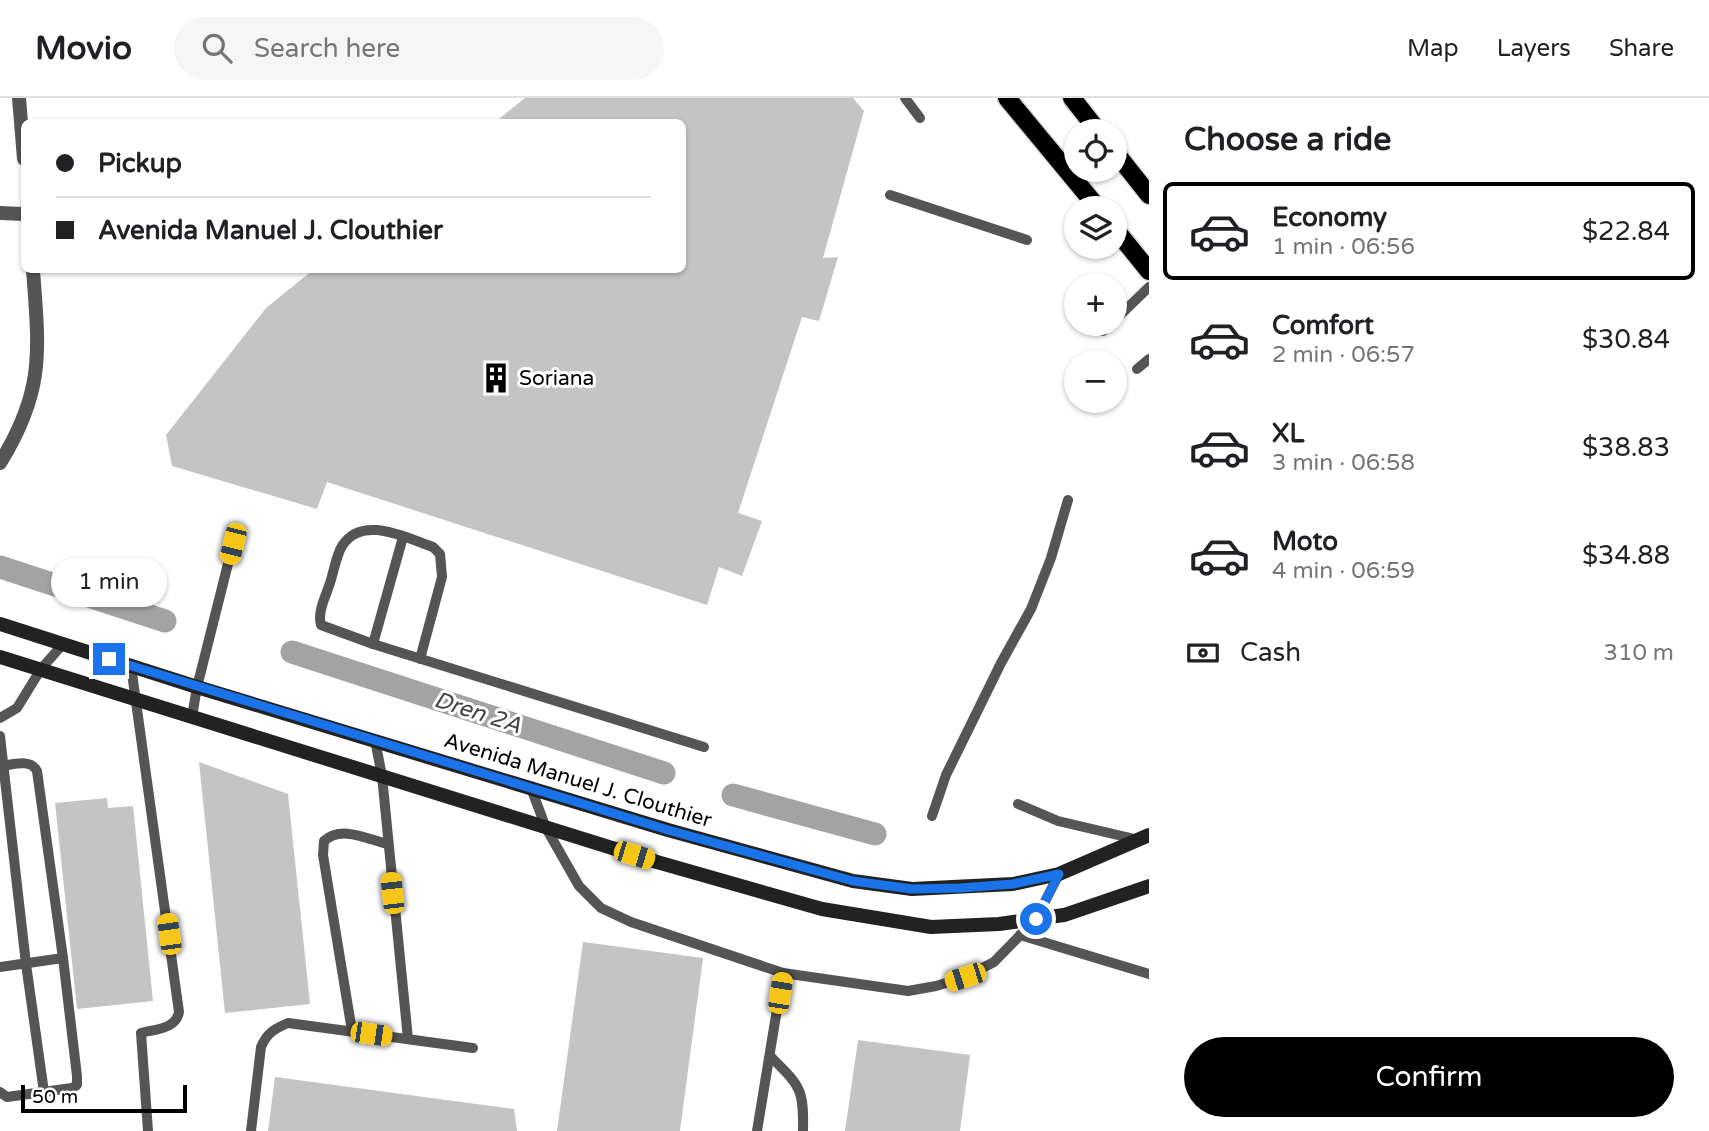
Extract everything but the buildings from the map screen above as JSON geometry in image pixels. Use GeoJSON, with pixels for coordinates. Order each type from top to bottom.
{"type":"FeatureCollection","features":[{"type":"Feature","properties":{"kind":"main road"},"geometry":{"type":"LineString","coordinates":[[1007,98],[1088,196]]}},
{"type":"Feature","properties":{"kind":"main road"},"geometry":{"type":"LineString","coordinates":[[1072,98],[1089,119]]}},
{"type":"Feature","properties":{"kind":"main road"},"geometry":{"type":"LineString","coordinates":[[1127,167],[1149,195]]}},
{"type":"Feature","properties":{"kind":"main road"},"geometry":{"type":"LineString","coordinates":[[1127,244],[1149,271]]}},
{"type":"Feature","properties":{"kind":"main road","name":"Avenida Manuel J. Clouthier"},"geometry":{"type":"LineString","coordinates":[[0,624],[197,687],[668,830],[853,881],[912,889],[1013,884],[1059,874],[1144,837]]}},
{"type":"Feature","properties":{"kind":"main road"},"geometry":{"type":"LineString","coordinates":[[0,657],[546,828],[809,905],[873,919],[931,927],[999,924],[1064,915],[1149,886]]}},
{"type":"Feature","properties":{"kind":"street"},"geometry":{"type":"LineString","coordinates":[[19,98],[21,122]]}},
{"type":"Feature","properties":{"kind":"street"},"geometry":{"type":"LineString","coordinates":[[0,213],[21,214]]}},
{"type":"Feature","properties":{"kind":"street"},"geometry":{"type":"LineString","coordinates":[[0,463],[26,414],[36,380],[39,344],[33,273]]}},
{"type":"Feature","properties":{"kind":"lane"},"geometry":{"type":"LineString","coordinates":[[905,98],[920,118]]}},
{"type":"Feature","properties":{"kind":"lane"},"geometry":{"type":"LineString","coordinates":[[890,195],[1027,240]]}},
{"type":"Feature","properties":{"kind":"lane"},"geometry":{"type":"LineString","coordinates":[[1127,308],[1149,287]]}},
{"type":"Feature","properties":{"kind":"lane"},"geometry":{"type":"LineString","coordinates":[[1137,369],[1149,359]]}},
{"type":"Feature","properties":{"kind":"lane"},"geometry":{"type":"LineString","coordinates":[[932,816],[946,775],[1031,609],[1069,500]]}},
{"type":"Feature","properties":{"kind":"lane"},"geometry":{"type":"LineString","coordinates":[[421,659],[442,577],[440,554],[433,547],[376,529],[353,535],[342,546],[321,612],[321,625],[373,644],[421,659],[704,747]]}},
{"type":"Feature","properties":{"kind":"lane"},"geometry":{"type":"LineString","coordinates":[[373,644],[403,537]]}},
{"type":"Feature","properties":{"kind":"lane"},"geometry":{"type":"LineString","coordinates":[[192,717],[233,544]]}},
{"type":"Feature","properties":{"kind":"lane"},"geometry":{"type":"LineString","coordinates":[[0,718],[17,708],[41,669],[63,644]]}},
{"type":"Feature","properties":{"kind":"lane"},"geometry":{"type":"LineString","coordinates":[[131,666],[180,1012],[173,1025],[141,1033],[148,1131]]}},
{"type":"Feature","properties":{"kind":"lane"},"geometry":{"type":"LineString","coordinates":[[0,736],[26,964],[44,1092]]}},
{"type":"Feature","properties":{"kind":"lane"},"geometry":{"type":"LineString","coordinates":[[375,740],[382,776],[408,1039]]}},
{"type":"Feature","properties":{"kind":"lane"},"geometry":{"type":"LineString","coordinates":[[0,1092],[7,1097],[72,1088],[76,1085],[63,958],[37,771],[32,764],[27,763],[2,766]]}},
{"type":"Feature","properties":{"kind":"lane"},"geometry":{"type":"LineString","coordinates":[[531,788],[546,828],[579,886],[601,908],[631,922],[783,973],[908,991],[965,977],[994,962],[1036,919],[1059,874]]}},
{"type":"Feature","properties":{"kind":"lane"},"geometry":{"type":"LineString","coordinates":[[1018,804],[1058,821],[1144,837]]}},
{"type":"Feature","properties":{"kind":"lane"},"geometry":{"type":"LineString","coordinates":[[352,1031],[323,855],[324,841],[331,834],[344,832],[387,844]]}},
{"type":"Feature","properties":{"kind":"lane"},"geometry":{"type":"LineString","coordinates":[[1020,935],[1149,974]]}},
{"type":"Feature","properties":{"kind":"lane"},"geometry":{"type":"LineString","coordinates":[[0,967],[63,958]]}},
{"type":"Feature","properties":{"kind":"lane"},"geometry":{"type":"LineString","coordinates":[[757,1131],[783,973]]}},
{"type":"Feature","properties":{"kind":"lane"},"geometry":{"type":"LineString","coordinates":[[251,1131],[261,1047],[266,1036],[288,1023],[473,1048]]}},
{"type":"Feature","properties":{"kind":"lane"},"geometry":{"type":"LineString","coordinates":[[769,1056],[795,1081],[804,1102],[803,1131]]}},
{"type":"Feature","properties":{"kind":"waterway","name":"Dren 2A"},"geometry":{"type":"LineString","coordinates":[[0,567],[165,621]]}},
{"type":"Feature","properties":{"kind":"waterway","name":"Dren 2A"},"geometry":{"type":"LineString","coordinates":[[292,652],[664,773]]}},
{"type":"Feature","properties":{"kind":"waterway","name":"Dren 2A"},"geometry":{"type":"LineString","coordinates":[[733,795],[875,834]]}},
{"type":"Feature","properties":{"kind":"place","name":"Soriana"},"geometry":{"type":"Point","coordinates":[496,378]}},
{"type":"Feature","properties":{"kind":"route"},"geometry":{"type":"LineString","coordinates":[[109,659],[668,830],[853,881],[912,889],[960,888],[1013,884],[1059,874],[1036,919]]}}]}
